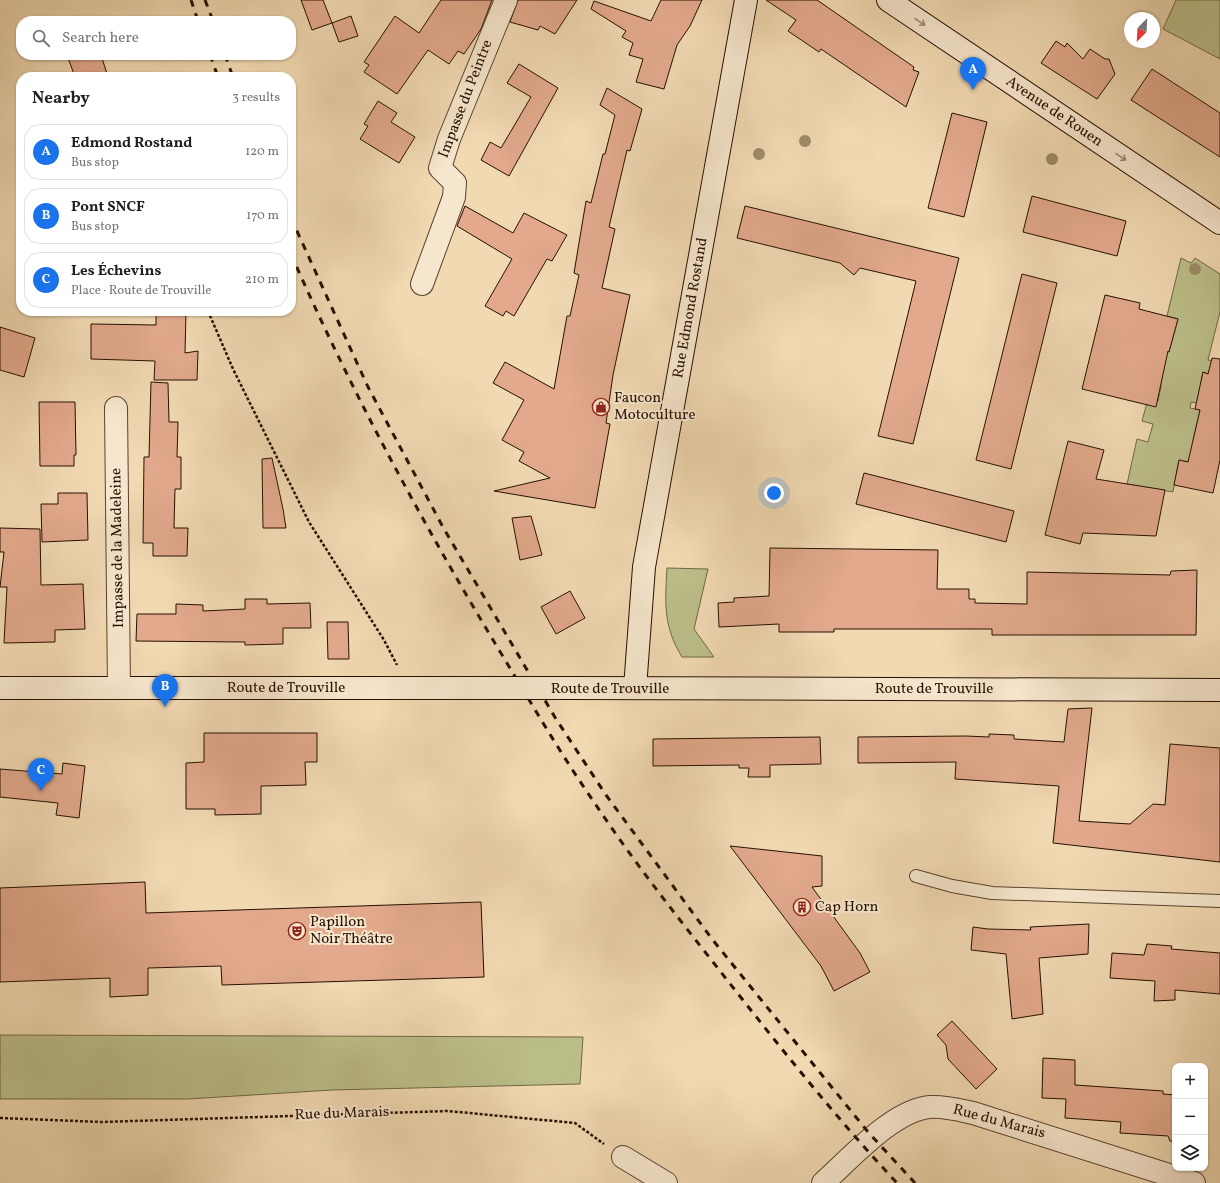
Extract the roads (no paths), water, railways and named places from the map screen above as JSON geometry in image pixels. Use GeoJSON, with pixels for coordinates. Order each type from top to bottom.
{"type":"FeatureCollection","features":[{"type":"Feature","properties":{"kind":"main road","name":"Impasse du Peintre"},"geometry":{"type":"LineString","coordinates":[[422,284],[454,196],[455,183],[440,168],[449,138],[506,0]]}},
{"type":"Feature","properties":{"kind":"main road","name":"Rue Edmond Rostand"},"geometry":{"type":"LineString","coordinates":[[635,688],[644,567],[746,0]]}},
{"type":"Feature","properties":{"kind":"main road","name":"Avenue de Rouen"},"geometry":{"type":"LineString","coordinates":[[888,0],[1220,223]]}},
{"type":"Feature","properties":{"kind":"main road","name":"Impasse de la Madeleine"},"geometry":{"type":"LineString","coordinates":[[116,408],[119,688]]}},
{"type":"Feature","properties":{"kind":"main road","name":"Route de Trouville"},"geometry":{"type":"LineString","coordinates":[[0,688],[1220,690]]}},
{"type":"Feature","properties":{"kind":"main road","name":"Rue du Marais"},"geometry":{"type":"LineString","coordinates":[[823,1183],[879,1131],[909,1113],[929,1107],[949,1108],[973,1113],[1027,1128],[1184,1182]]}},
{"type":"Feature","properties":{"kind":"main road"},"geometry":{"type":"LineString","coordinates":[[623,1157],[666,1183]]}},
{"type":"Feature","properties":{"kind":"lane"},"geometry":{"type":"LineString","coordinates":[[916,876],[952,886],[992,893],[1220,901]]}},
{"type":"Feature","properties":{"kind":"railway"},"geometry":{"type":"LineString","coordinates":[[191,0],[196,16]]}},
{"type":"Feature","properties":{"kind":"railway"},"geometry":{"type":"LineString","coordinates":[[205,0],[211,16]]}},
{"type":"Feature","properties":{"kind":"railway"},"geometry":{"type":"LineString","coordinates":[[212,60],[216,72]]}},
{"type":"Feature","properties":{"kind":"railway"},"geometry":{"type":"LineString","coordinates":[[227,60],[231,72]]}},
{"type":"Feature","properties":{"kind":"railway"},"geometry":{"type":"LineString","coordinates":[[296,229],[368,387],[444,529],[556,719],[606,795],[712,939],[868,1132],[915,1183]]}},
{"type":"Feature","properties":{"kind":"railway"},"geometry":{"type":"LineString","coordinates":[[296,265],[338,356],[415,505],[470,602],[569,765],[627,850],[699,944],[814,1088],[897,1183]]}},
{"type":"Feature","properties":{"kind":"place","name":"Edmond Rostand"},"geometry":{"type":"Point","coordinates":[973,90]}},
{"type":"Feature","properties":{"kind":"place","name":"Faucon Motoculture"},"geometry":{"type":"Point","coordinates":[601,407]}},
{"type":"Feature","properties":{"kind":"place","name":"Pont SNCF"},"geometry":{"type":"Point","coordinates":[165,707]}},
{"type":"Feature","properties":{"kind":"place","name":"Les Échevins"},"geometry":{"type":"Point","coordinates":[41,791]}},
{"type":"Feature","properties":{"kind":"place","name":"Cap Horn"},"geometry":{"type":"Point","coordinates":[802,907]}},
{"type":"Feature","properties":{"kind":"place","name":"Papillon Noir Théâtre"},"geometry":{"type":"Point","coordinates":[297,931]}}]}
